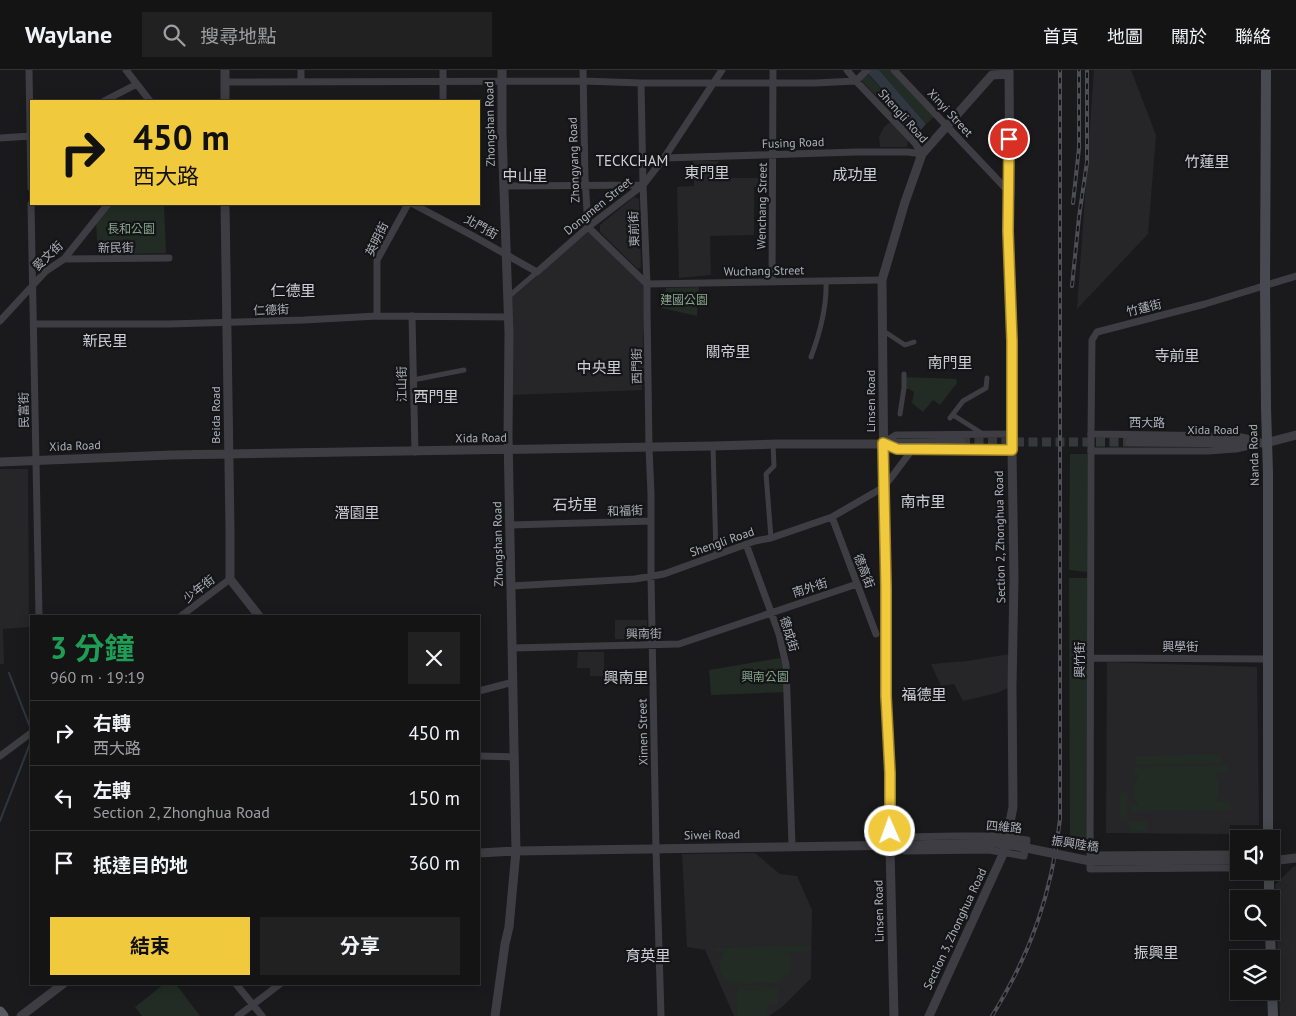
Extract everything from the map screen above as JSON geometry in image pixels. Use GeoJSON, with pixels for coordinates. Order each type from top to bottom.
{"type":"FeatureCollection","features":[{"type":"Feature","properties":{"kind":"main road","name":"Nanda Road"},"geometry":{"type":"LineString","coordinates":[[1266,70],[1265,284],[1266,443],[1268,473],[1268,830]]}},
{"type":"Feature","properties":{"kind":"main road"},"geometry":{"type":"LineString","coordinates":[[1272,1000],[1273,1016]]}},
{"type":"Feature","properties":{"kind":"main road"},"geometry":{"type":"LineString","coordinates":[[0,1012],[3,1016]]}},
{"type":"Feature","properties":{"kind":"street"},"geometry":{"type":"LineString","coordinates":[[29,70],[30,103]]}},
{"type":"Feature","properties":{"kind":"street"},"geometry":{"type":"LineString","coordinates":[[126,70],[149,100]]}},
{"type":"Feature","properties":{"kind":"street"},"geometry":{"type":"LineString","coordinates":[[225,70],[225,100]]}},
{"type":"Feature","properties":{"kind":"street"},"geometry":{"type":"LineString","coordinates":[[301,70],[301,82]]}},
{"type":"Feature","properties":{"kind":"street"},"geometry":{"type":"LineString","coordinates":[[443,70],[443,100]]}},
{"type":"Feature","properties":{"kind":"street","name":"Zhongshan Road"},"geometry":{"type":"LineString","coordinates":[[495,1016],[509,927],[516,851],[508,298],[502,133],[502,70]]}},
{"type":"Feature","properties":{"kind":"street","name":"Zhongyang Road"},"geometry":{"type":"LineString","coordinates":[[583,70],[588,227]]}},
{"type":"Feature","properties":{"kind":"street","name":"Dongmen Street"},"geometry":{"type":"LineString","coordinates":[[508,298],[588,227],[643,185],[664,158],[722,70]]}},
{"type":"Feature","properties":{"kind":"street","name":"Wenchang Street"},"geometry":{"type":"LineString","coordinates":[[772,282],[773,70]]}},
{"type":"Feature","properties":{"kind":"street","name":"Shengli Road"},"geometry":{"type":"LineString","coordinates":[[847,70],[915,143],[922,154]]}},
{"type":"Feature","properties":{"kind":"street"},"geometry":{"type":"LineString","coordinates":[[225,82],[583,81],[815,83],[856,81],[867,70]]}},
{"type":"Feature","properties":{"kind":"street","name":"Xinyi Street"},"geometry":{"type":"LineString","coordinates":[[894,70],[1010,193]]}},
{"type":"Feature","properties":{"kind":"street","name":"Linsen Road"},"geometry":{"type":"LineString","coordinates":[[894,1016],[890,773],[886,696],[882,280],[905,202],[922,154],[992,74],[1009,72]]}},
{"type":"Feature","properties":{"kind":"street","name":"Section 2, Zhonghua Road"},"geometry":{"type":"LineString","coordinates":[[1004,852],[1013,807],[1012,687],[1014,579],[1012,341],[1008,231],[1010,193],[1009,72]]}},
{"type":"Feature","properties":{"kind":"street","name":"東前街"},"geometry":{"type":"LineString","coordinates":[[641,83],[647,284]]}},
{"type":"Feature","properties":{"kind":"street"},"geometry":{"type":"LineString","coordinates":[[106,100],[137,84]]}},
{"type":"Feature","properties":{"kind":"street"},"geometry":{"type":"LineString","coordinates":[[0,138],[30,136]]}},
{"type":"Feature","properties":{"kind":"street","name":"Fusing Road"},"geometry":{"type":"LineString","coordinates":[[664,158],[908,152],[922,154]]}},
{"type":"Feature","properties":{"kind":"street"},"geometry":{"type":"LineString","coordinates":[[504,186],[643,185]]}},
{"type":"Feature","properties":{"kind":"street","name":"民富街"},"geometry":{"type":"LineString","coordinates":[[32,205],[39,615]]}},
{"type":"Feature","properties":{"kind":"street","name":"愛文街"},"geometry":{"type":"LineString","coordinates":[[0,321],[46,272],[64,259],[107,205]]}},
{"type":"Feature","properties":{"kind":"street","name":"Beida Road"},"geometry":{"type":"LineString","coordinates":[[225,205],[230,579]]}},
{"type":"Feature","properties":{"kind":"street","name":"英明街"},"geometry":{"type":"LineString","coordinates":[[377,316],[377,260],[407,205]]}},
{"type":"Feature","properties":{"kind":"street","name":"北門街"},"geometry":{"type":"LineString","coordinates":[[415,205],[537,272]]}},
{"type":"Feature","properties":{"kind":"street"},"geometry":{"type":"LineString","coordinates":[[588,227],[647,284]]}},
{"type":"Feature","properties":{"kind":"street","name":"新民街"},"geometry":{"type":"LineString","coordinates":[[64,259],[169,258]]}},
{"type":"Feature","properties":{"kind":"street","name":"竹蓮街"},"geometry":{"type":"LineString","coordinates":[[1091,451],[1092,340],[1097,332],[1205,304],[1296,276]]}},
{"type":"Feature","properties":{"kind":"street"},"geometry":{"type":"LineString","coordinates":[[811,357],[816,344],[826,298],[826,280]]}},
{"type":"Feature","properties":{"kind":"street","name":"Wuchang Street"},"geometry":{"type":"LineString","coordinates":[[647,284],[882,280]]}},
{"type":"Feature","properties":{"kind":"street","name":"西門街"},"geometry":{"type":"LineString","coordinates":[[647,284],[649,447]]}},
{"type":"Feature","properties":{"kind":"street","name":"仁德街"},"geometry":{"type":"LineString","coordinates":[[34,324],[227,323],[377,316],[508,317]]}},
{"type":"Feature","properties":{"kind":"street","name":"江山街"},"geometry":{"type":"LineString","coordinates":[[412,316],[415,452]]}},
{"type":"Feature","properties":{"kind":"street"},"geometry":{"type":"LineString","coordinates":[[882,330],[905,345],[914,342]]}},
{"type":"Feature","properties":{"kind":"street"},"geometry":{"type":"LineString","coordinates":[[414,380],[464,370]]}},
{"type":"Feature","properties":{"kind":"street"},"geometry":{"type":"LineString","coordinates":[[900,414],[904,374]]}},
{"type":"Feature","properties":{"kind":"street"},"geometry":{"type":"LineString","coordinates":[[983,434],[952,416],[963,401],[986,388],[986,378]]}},
{"type":"Feature","properties":{"kind":"street"},"geometry":{"type":"LineString","coordinates":[[883,443],[896,435],[1012,434]]}},
{"type":"Feature","properties":{"kind":"street","name":"西大路"},"geometry":{"type":"LineString","coordinates":[[1091,434],[1236,436],[1266,443]]}},
{"type":"Feature","properties":{"kind":"street","name":"Xida Road"},"geometry":{"type":"LineString","coordinates":[[1130,442],[1266,443],[1296,435]]}},
{"type":"Feature","properties":{"kind":"street","name":"Xida Road"},"geometry":{"type":"LineString","coordinates":[[0,462],[171,455],[961,442]]}},
{"type":"Feature","properties":{"kind":"street"},"geometry":{"type":"LineString","coordinates":[[883,443],[897,449],[912,450],[1012,450]]}},
{"type":"Feature","properties":{"kind":"street"},"geometry":{"type":"LineString","coordinates":[[1091,451],[1218,450],[1236,449],[1266,443]]}},
{"type":"Feature","properties":{"kind":"street"},"geometry":{"type":"LineString","coordinates":[[771,538],[766,474],[774,466],[773,444]]}},
{"type":"Feature","properties":{"kind":"street"},"geometry":{"type":"LineString","coordinates":[[713,446],[716,555]]}},
{"type":"Feature","properties":{"kind":"street","name":"Ximen Street"},"geometry":{"type":"LineString","coordinates":[[649,447],[661,1016]]}},
{"type":"Feature","properties":{"kind":"street","name":"Shengli Road"},"geometry":{"type":"LineString","coordinates":[[511,586],[635,579],[664,574],[746,544],[771,538],[832,517],[884,487],[912,450]]}},
{"type":"Feature","properties":{"kind":"street","name":"興竹街"},"geometry":{"type":"LineString","coordinates":[[1091,451],[1090,869],[1230,868]]}},
{"type":"Feature","properties":{"kind":"street","name":"德高街"},"geometry":{"type":"LineString","coordinates":[[832,517],[876,634]]}},
{"type":"Feature","properties":{"kind":"street","name":"和福街"},"geometry":{"type":"LineString","coordinates":[[510,525],[651,521]]}},
{"type":"Feature","properties":{"kind":"street","name":"德成街"},"geometry":{"type":"LineString","coordinates":[[746,544],[771,612],[786,664],[792,846]]}},
{"type":"Feature","properties":{"kind":"street"},"geometry":{"type":"LineString","coordinates":[[230,579],[258,615]]}},
{"type":"Feature","properties":{"kind":"street","name":"少年街"},"geometry":{"type":"LineString","coordinates":[[183,615],[230,579]]}},
{"type":"Feature","properties":{"kind":"street","name":"南外街"},"geometry":{"type":"LineString","coordinates":[[771,612],[857,584]]}},
{"type":"Feature","properties":{"kind":"street","name":"興南街"},"geometry":{"type":"LineString","coordinates":[[513,648],[679,644],[771,612]]}},
{"type":"Feature","properties":{"kind":"street","name":"興學街"},"geometry":{"type":"LineString","coordinates":[[1091,658],[1268,659]]}},
{"type":"Feature","properties":{"kind":"street"},"geometry":{"type":"LineString","coordinates":[[480,691],[513,682]]}},
{"type":"Feature","properties":{"kind":"street"},"geometry":{"type":"LineString","coordinates":[[0,756],[30,734]]}},
{"type":"Feature","properties":{"kind":"street"},"geometry":{"type":"LineString","coordinates":[[480,756],[515,756]]}},
{"type":"Feature","properties":{"kind":"street","name":"四維路"},"geometry":{"type":"LineString","coordinates":[[905,836],[1008,837],[1027,840],[1024,856],[989,850],[905,851],[890,845],[905,836]]}},
{"type":"Feature","properties":{"kind":"street","name":"振興陸橋"},"geometry":{"type":"LineString","coordinates":[[909,845],[995,843],[1090,861],[1230,860]]}},
{"type":"Feature","properties":{"kind":"street","name":"Siwei Road"},"geometry":{"type":"LineString","coordinates":[[516,851],[909,845]]}},
{"type":"Feature","properties":{"kind":"street"},"geometry":{"type":"LineString","coordinates":[[480,853],[516,851]]}},
{"type":"Feature","properties":{"kind":"street","name":"Section 3, Zhonghua Road"},"geometry":{"type":"LineString","coordinates":[[929,1016],[1004,852]]}},
{"type":"Feature","properties":{"kind":"street"},"geometry":{"type":"LineString","coordinates":[[1090,855],[1230,854]]}},
{"type":"Feature","properties":{"kind":"street"},"geometry":{"type":"LineString","coordinates":[[1280,859],[1296,858]]}},
{"type":"Feature","properties":{"kind":"street"},"geometry":{"type":"LineString","coordinates":[[21,1016],[62,985]]}},
{"type":"Feature","properties":{"kind":"street"},"geometry":{"type":"LineString","coordinates":[[237,985],[262,1016]]}},
{"type":"Feature","properties":{"kind":"street"},"geometry":{"type":"LineString","coordinates":[[238,1016],[279,985]]}},
{"type":"Feature","properties":{"kind":"shaded area"},"geometry":{"type":"Polygon","coordinates":[[[865,70],[879,70],[926,124],[920,131],[865,70]]]}},
{"type":"Feature","properties":{"kind":"shaded area"},"geometry":{"type":"Polygon","coordinates":[[[1094,70],[1131,70],[1156,135],[1148,234],[1077,309],[1094,70]]]}},
{"type":"Feature","properties":{"kind":"shaded area"},"geometry":{"type":"Polygon","coordinates":[[[890,122],[908,140],[907,147],[880,147],[879,137],[884,127],[890,122]]]}},
{"type":"Feature","properties":{"kind":"shaded area"},"geometry":{"type":"Polygon","coordinates":[[[693,161],[718,161],[718,178],[763,178],[763,188],[754,187],[754,235],[710,236],[711,275],[679,278],[677,187],[694,186],[693,161]]]}},
{"type":"Feature","properties":{"kind":"shaded area"},"geometry":{"type":"Polygon","coordinates":[[[634,197],[639,199],[641,267],[638,269],[600,232],[600,225],[634,197]]]}},
{"type":"Feature","properties":{"kind":"shaded area"},"geometry":{"type":"Polygon","coordinates":[[[588,228],[647,284],[643,341],[646,382],[642,383],[642,390],[513,395],[508,298],[588,228]]]}},
{"type":"Feature","properties":{"kind":"shaded area"},"geometry":{"type":"Polygon","coordinates":[[[0,469],[28,469],[29,627],[3,629],[4,664],[0,664],[0,469]]]}},
{"type":"Feature","properties":{"kind":"shaded area"},"geometry":{"type":"Polygon","coordinates":[[[615,620],[647,620],[647,639],[615,639],[615,620]]]}},
{"type":"Feature","properties":{"kind":"shaded area"},"geometry":{"type":"Polygon","coordinates":[[[578,652],[604,652],[604,676],[590,676],[590,668],[577,668],[578,652]]]}},
{"type":"Feature","properties":{"kind":"shaded area"},"geometry":{"type":"Polygon","coordinates":[[[1009,654],[1010,687],[997,693],[963,701],[954,684],[941,686],[931,664],[967,661],[1009,654]]]}},
{"type":"Feature","properties":{"kind":"shaded area"},"geometry":{"type":"Polygon","coordinates":[[[1107,662],[1257,667],[1259,825],[1230,825],[1229,834],[1106,833],[1107,662]]]}},
{"type":"Feature","properties":{"kind":"shaded area"},"geometry":{"type":"Polygon","coordinates":[[[755,853],[780,874],[797,876],[812,910],[811,978],[782,1007],[769,1016],[734,1016],[705,950],[687,947],[682,854],[755,853]]]}},
{"type":"Feature","properties":{"kind":"shaded area"},"geometry":{"type":"Polygon","coordinates":[[[1296,866],[1296,1016],[1280,1016],[1280,950],[1277,950],[1277,940],[1280,940],[1280,890],[1275,890],[1275,885],[1296,866]]]}},
{"type":"Feature","properties":{"kind":"green space"},"geometry":{"type":"Polygon","coordinates":[[[879,70],[890,70],[934,117],[926,124],[879,70]]]}},
{"type":"Feature","properties":{"kind":"green space"},"geometry":{"type":"Polygon","coordinates":[[[868,74],[920,131],[914,136],[861,80],[868,74]]]}},
{"type":"Feature","properties":{"kind":"green space","name":"長和公園"},"geometry":{"type":"Polygon","coordinates":[[[112,205],[164,205],[166,253],[98,255],[96,222],[112,205]]]}},
{"type":"Feature","properties":{"kind":"green space","name":"建國公園"},"geometry":{"type":"Polygon","coordinates":[[[699,287],[697,316],[662,308],[666,288],[699,287]]]}},
{"type":"Feature","properties":{"kind":"green space"},"geometry":{"type":"Polygon","coordinates":[[[905,377],[956,379],[957,383],[940,405],[933,400],[923,412],[912,403],[914,392],[905,389],[905,377]]]}},
{"type":"Feature","properties":{"kind":"green space"},"geometry":{"type":"Polygon","coordinates":[[[1070,454],[1087,454],[1087,572],[1069,570],[1070,454]]]}},
{"type":"Feature","properties":{"kind":"green space"},"geometry":{"type":"Polygon","coordinates":[[[1069,578],[1088,578],[1087,849],[1070,847],[1069,578]]]}},
{"type":"Feature","properties":{"kind":"green space","name":"興南公園"},"geometry":{"type":"Polygon","coordinates":[[[780,658],[783,663],[786,692],[711,695],[709,670],[780,658]]]}},
{"type":"Feature","properties":{"kind":"green space"},"geometry":{"type":"Polygon","coordinates":[[[1221,754],[1221,763],[1135,765],[1135,756],[1221,754]]]}},
{"type":"Feature","properties":{"kind":"green space"},"geometry":{"type":"Polygon","coordinates":[[[1228,765],[1228,772],[1215,773],[1220,787],[1216,801],[1230,801],[1230,810],[1131,812],[1130,806],[1138,806],[1133,790],[1139,774],[1133,775],[1134,767],[1228,765]]]}},
{"type":"Feature","properties":{"kind":"green space"},"geometry":{"type":"Polygon","coordinates":[[[1120,793],[1128,793],[1127,819],[1119,819],[1120,793]]]}},
{"type":"Feature","properties":{"kind":"green space"},"geometry":{"type":"Polygon","coordinates":[[[1148,821],[1148,831],[1130,831],[1130,822],[1148,821]]]}},
{"type":"Feature","properties":{"kind":"green space"},"geometry":{"type":"Polygon","coordinates":[[[810,946],[810,951],[788,952],[792,960],[791,970],[789,975],[776,983],[733,984],[728,982],[720,970],[720,961],[725,952],[715,951],[714,948],[810,946]]]}},
{"type":"Feature","properties":{"kind":"green space"},"geometry":{"type":"Polygon","coordinates":[[[163,985],[177,985],[200,1016],[142,1016],[135,1007],[163,985]]]}},
{"type":"Feature","properties":{"kind":"green space"},"geometry":{"type":"Polygon","coordinates":[[[775,986],[745,989],[778,988],[778,1004],[767,1005],[767,1016],[737,1016],[736,991],[740,990],[738,990],[738,987],[775,986]]]}},
{"type":"Feature","properties":{"kind":"waterway"},"geometry":{"type":"LineString","coordinates":[[9,673],[30,727]]}},
{"type":"Feature","properties":{"kind":"waterway"},"geometry":{"type":"LineString","coordinates":[[0,821],[30,744]]}},
{"type":"Feature","properties":{"kind":"tunnel"},"geometry":{"type":"LineString","coordinates":[[961,442],[1130,442]]}},
{"type":"Feature","properties":{"kind":"railway"},"geometry":{"type":"LineString","coordinates":[[992,1016],[1018,969],[1038,922],[1051,872],[1060,819],[1060,70]]}},
{"type":"Feature","properties":{"kind":"railway"},"geometry":{"type":"LineString","coordinates":[[1073,203],[1079,148],[1079,70]]}},
{"type":"Feature","properties":{"kind":"railway"},"geometry":{"type":"LineString","coordinates":[[1072,286],[1087,162],[1087,70]]}},
{"type":"Feature","properties":{"kind":"district","name":"TECKCHAM"},"geometry":{"type":"Point","coordinates":[632,161]}},
{"type":"Feature","properties":{"kind":"district","name":"竹蓮里"},"geometry":{"type":"Point","coordinates":[1207,162]}},
{"type":"Feature","properties":{"kind":"district","name":"東門里"},"geometry":{"type":"Point","coordinates":[707,173]}},
{"type":"Feature","properties":{"kind":"district","name":"成功里"},"geometry":{"type":"Point","coordinates":[855,175]}},
{"type":"Feature","properties":{"kind":"district","name":"中山里"},"geometry":{"type":"Point","coordinates":[525,176]}},
{"type":"Feature","properties":{"kind":"district","name":"仁德里"},"geometry":{"type":"Point","coordinates":[293,291]}},
{"type":"Feature","properties":{"kind":"district","name":"新民里"},"geometry":{"type":"Point","coordinates":[105,341]}},
{"type":"Feature","properties":{"kind":"district","name":"關帝里"},"geometry":{"type":"Point","coordinates":[728,352]}},
{"type":"Feature","properties":{"kind":"district","name":"寺前里"},"geometry":{"type":"Point","coordinates":[1177,356]}},
{"type":"Feature","properties":{"kind":"district","name":"南門里"},"geometry":{"type":"Point","coordinates":[950,363]}},
{"type":"Feature","properties":{"kind":"district","name":"中央里"},"geometry":{"type":"Point","coordinates":[599,368]}},
{"type":"Feature","properties":{"kind":"district","name":"西門里"},"geometry":{"type":"Point","coordinates":[436,397]}},
{"type":"Feature","properties":{"kind":"district","name":"南市里"},"geometry":{"type":"Point","coordinates":[923,502]}},
{"type":"Feature","properties":{"kind":"district","name":"石坊里"},"geometry":{"type":"Point","coordinates":[575,505]}},
{"type":"Feature","properties":{"kind":"district","name":"潛園里"},"geometry":{"type":"Point","coordinates":[357,513]}},
{"type":"Feature","properties":{"kind":"district","name":"興南里"},"geometry":{"type":"Point","coordinates":[626,678]}},
{"type":"Feature","properties":{"kind":"district","name":"福德里"},"geometry":{"type":"Point","coordinates":[924,695]}},
{"type":"Feature","properties":{"kind":"district","name":"振興里"},"geometry":{"type":"Point","coordinates":[1156,953]}},
{"type":"Feature","properties":{"kind":"district","name":"育英里"},"geometry":{"type":"Point","coordinates":[648,956]}},
{"type":"Feature","properties":{"kind":"route"},"geometry":{"type":"LineString","coordinates":[[890,831],[890,773],[886,696],[883,443],[897,449],[1012,450],[1012,341],[1008,231],[1010,193],[1009,139]]}}]}
